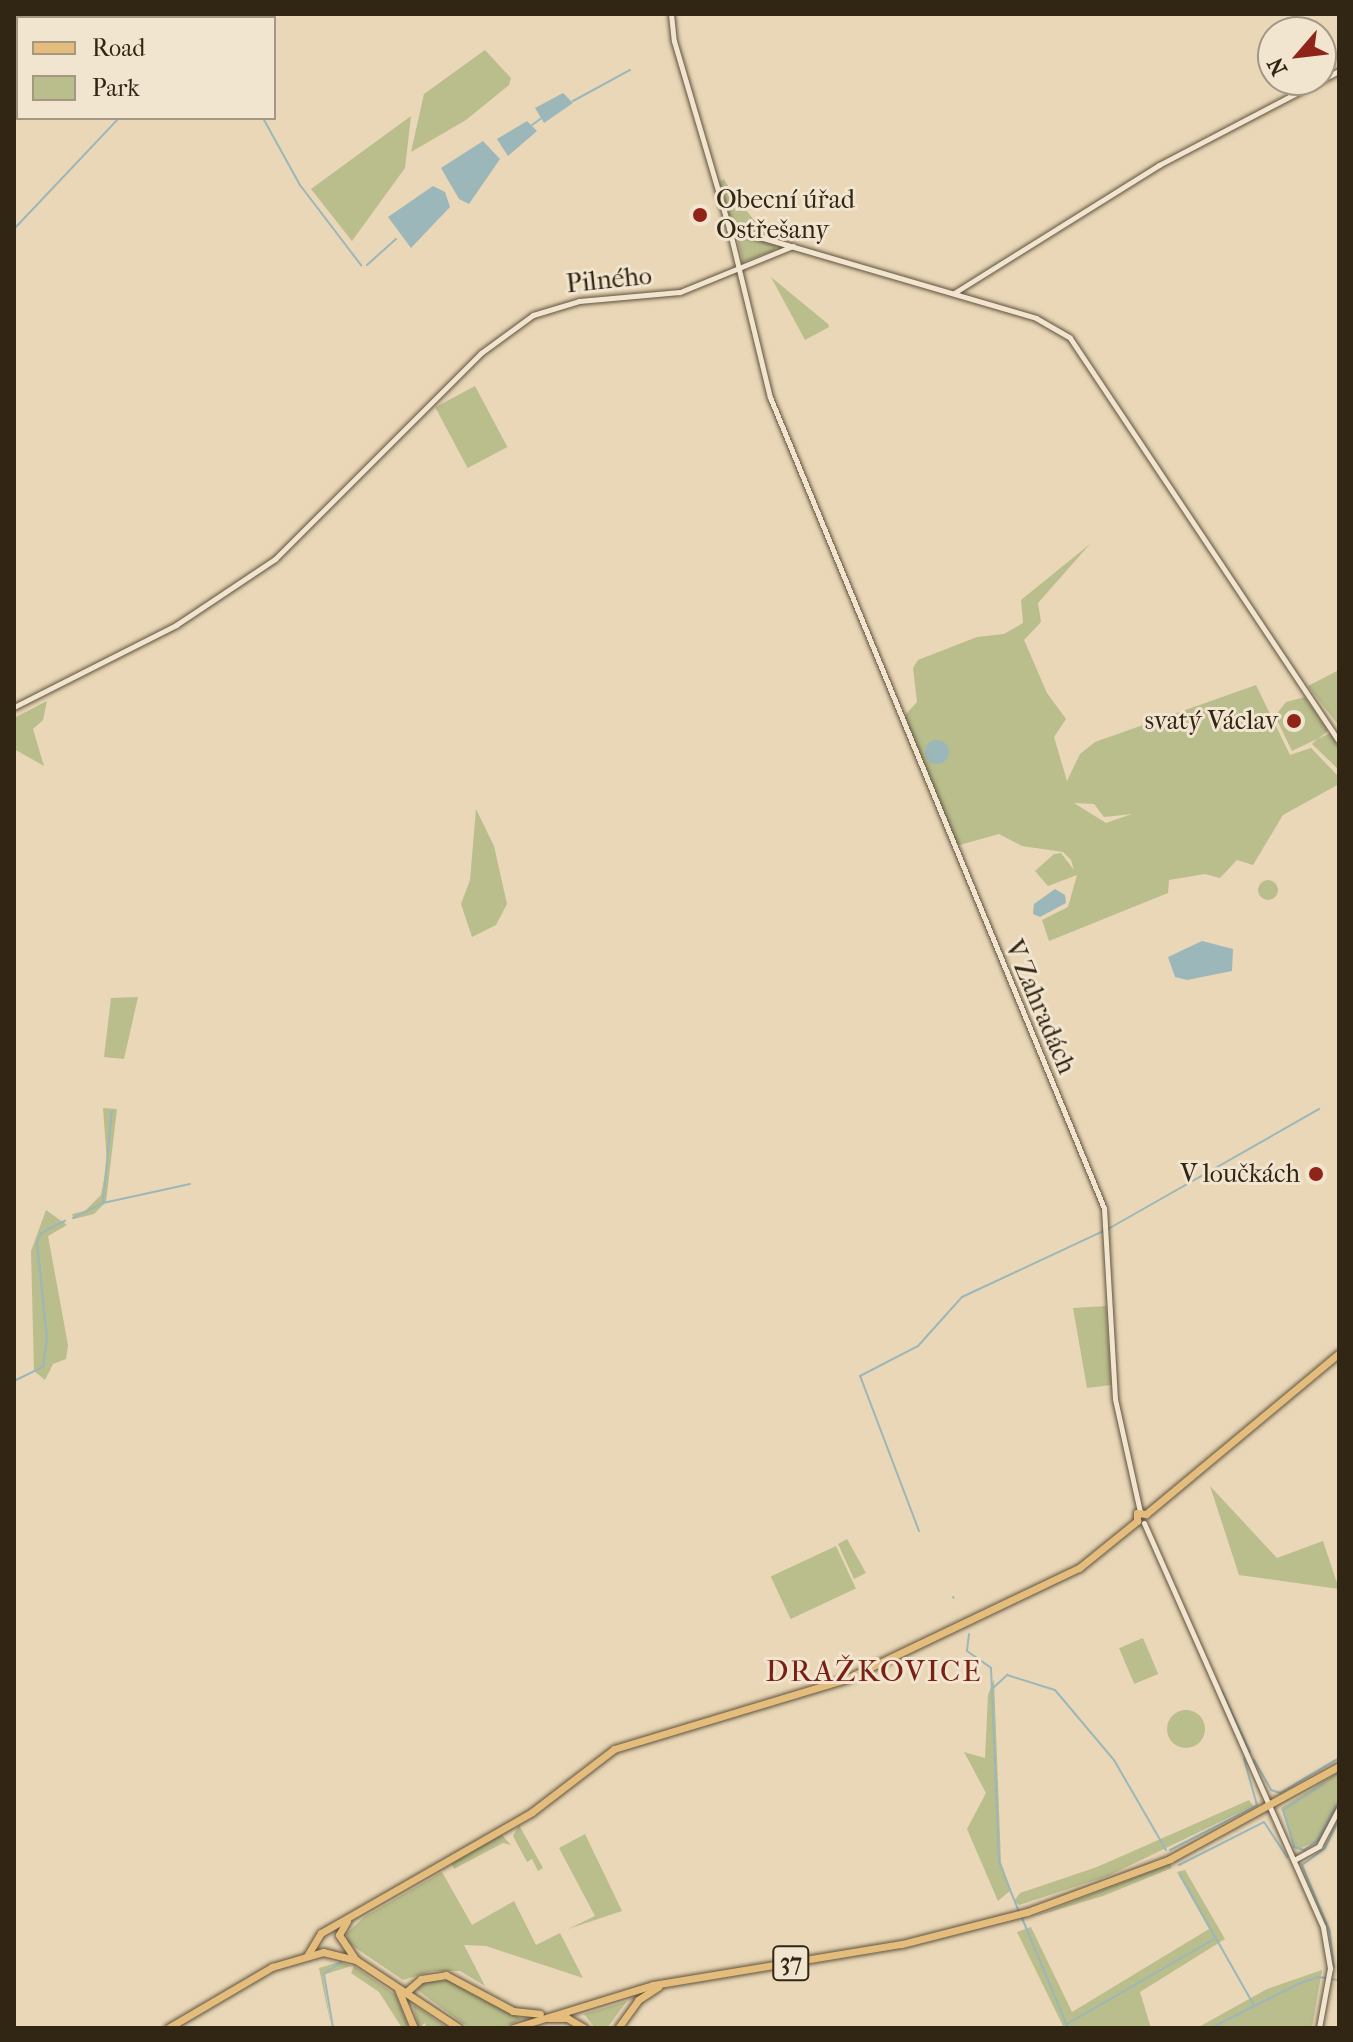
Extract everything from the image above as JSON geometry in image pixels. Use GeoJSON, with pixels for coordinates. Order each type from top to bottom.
{"type":"FeatureCollection","features":[{"type":"Feature","properties":{"kind":"main road"},"geometry":{"type":"LineString","coordinates":[[321,1948],[321,1933],[532,1812],[614,1749],[825,1687],[1079,1568],[1339,1353]]}},
{"type":"Feature","properties":{"kind":"main road","name":"37"},"geometry":{"type":"LineString","coordinates":[[513,2028],[562,2009],[679,1980],[902,1944],[1012,1917],[1170,1859],[1271,1807],[1339,1766]]}},
{"type":"Feature","properties":{"kind":"main road"},"geometry":{"type":"LineString","coordinates":[[339,1935],[348,1919]]}},
{"type":"Feature","properties":{"kind":"main road"},"geometry":{"type":"LineString","coordinates":[[331,1930],[339,1935],[342,1944],[356,1960]]}},
{"type":"Feature","properties":{"kind":"main road"},"geometry":{"type":"LineString","coordinates":[[336,1952],[342,1944]]}},
{"type":"Feature","properties":{"kind":"main road"},"geometry":{"type":"LineString","coordinates":[[168,2028],[265,1970],[321,1948],[356,1960],[456,2026]]}},
{"type":"Feature","properties":{"kind":"main road"},"geometry":{"type":"LineString","coordinates":[[405,1993],[421,1979],[446,1975],[522,2014],[562,2009]]}},
{"type":"Feature","properties":{"kind":"main road"},"geometry":{"type":"LineString","coordinates":[[618,2028],[641,1997],[679,1980]]}},
{"type":"Feature","properties":{"kind":"main road"},"geometry":{"type":"LineString","coordinates":[[397,1987],[414,2028]]}},
{"type":"Feature","properties":{"kind":"main road"},"geometry":{"type":"LineString","coordinates":[[526,2023],[564,2018],[584,2028]]}},
{"type":"Feature","properties":{"kind":"street","name":"V Zahradách"},"geometry":{"type":"LineString","coordinates":[[671,14],[674,41],[729,228],[770,397],[1108,1229],[1115,1399],[1142,1518],[1326,1935],[1330,1968],[1319,2028]]}},
{"type":"Feature","properties":{"kind":"street"},"geometry":{"type":"LineString","coordinates":[[953,293],[1159,165],[1339,71]]}},
{"type":"Feature","properties":{"kind":"street"},"geometry":{"type":"LineString","coordinates":[[729,228],[1042,320],[1074,342],[1339,741]]}},
{"type":"Feature","properties":{"kind":"street","name":"Pilného"},"geometry":{"type":"LineString","coordinates":[[14,707],[176,625],[275,559],[488,347],[546,309],[674,293],[793,246]]}},
{"type":"Feature","properties":{"kind":"street"},"geometry":{"type":"LineString","coordinates":[[1294,1860],[1319,1846],[1339,1808]]}},
{"type":"Feature","properties":{"kind":"green space"},"geometry":{"type":"Polygon","coordinates":[[[485,50],[511,78],[509,85],[466,120],[411,152],[424,94],[485,50]]]}},
{"type":"Feature","properties":{"kind":"green space"},"geometry":{"type":"Polygon","coordinates":[[[411,116],[405,168],[352,241],[311,189],[411,116]]]}},
{"type":"Feature","properties":{"kind":"green space"},"geometry":{"type":"Polygon","coordinates":[[[724,179],[766,234],[730,220],[719,182],[724,179]]]}},
{"type":"Feature","properties":{"kind":"green space"},"geometry":{"type":"Polygon","coordinates":[[[736,234],[776,245],[775,250],[743,262],[736,234]]]}},
{"type":"Feature","properties":{"kind":"green space"},"geometry":{"type":"Polygon","coordinates":[[[771,277],[828,324],[829,327],[805,340],[771,277]]]}},
{"type":"Feature","properties":{"kind":"green space"},"geometry":{"type":"Polygon","coordinates":[[[475,386],[507,447],[468,468],[435,407],[475,386]]]}},
{"type":"Feature","properties":{"kind":"green space"},"geometry":{"type":"Polygon","coordinates":[[[1090,544],[1038,603],[1041,622],[1024,640],[1047,693],[1066,719],[1054,737],[1067,781],[1080,754],[1095,742],[1256,685],[1290,755],[1311,748],[1339,777],[1339,784],[1283,815],[1253,865],[1237,860],[1220,878],[1205,874],[1169,880],[1168,893],[1049,941],[1042,920],[1068,907],[1077,875],[1048,886],[1035,871],[1054,854],[1061,853],[1074,870],[1071,860],[1063,852],[1022,846],[999,834],[956,846],[904,716],[917,702],[913,668],[918,660],[977,637],[1004,634],[1023,623],[1021,600],[1090,544]],[[1074,803],[1106,823],[1132,814],[1104,817],[1094,804],[1074,803]]]}},
{"type":"Feature","properties":{"kind":"green space"},"geometry":{"type":"Polygon","coordinates":[[[1339,670],[1339,726],[1308,686],[1339,670]]]}},
{"type":"Feature","properties":{"kind":"green space"},"geometry":{"type":"Polygon","coordinates":[[[1305,697],[1328,731],[1318,739],[1330,733],[1339,749],[1339,770],[1312,744],[1317,739],[1292,751],[1275,716],[1286,702],[1305,697]]]}},
{"type":"Feature","properties":{"kind":"green space"},"geometry":{"type":"Polygon","coordinates":[[[47,701],[43,720],[33,729],[44,766],[14,749],[14,718],[47,701]]]}},
{"type":"Feature","properties":{"kind":"green space"},"geometry":{"type":"Polygon","coordinates":[[[476,809],[494,846],[507,904],[496,925],[472,937],[461,904],[470,880],[476,809]]]}},
{"type":"Feature","properties":{"kind":"green space"},"geometry":{"type":"Polygon","coordinates":[[[1268,880],[1275,883],[1278,890],[1275,897],[1268,900],[1261,897],[1258,890],[1261,883],[1268,880]]]}},
{"type":"Feature","properties":{"kind":"green space"},"geometry":{"type":"Polygon","coordinates":[[[138,997],[124,1059],[104,1057],[111,998],[138,997]]]}},
{"type":"Feature","properties":{"kind":"green space"},"geometry":{"type":"Polygon","coordinates":[[[103,1108],[117,1109],[106,1202],[94,1214],[74,1219],[72,1214],[85,1211],[101,1195],[107,1163],[103,1108]]]}},
{"type":"Feature","properties":{"kind":"green space"},"geometry":{"type":"Polygon","coordinates":[[[46,1210],[67,1225],[48,1236],[68,1345],[66,1359],[53,1364],[45,1380],[34,1371],[31,1251],[46,1210]]]}},
{"type":"Feature","properties":{"kind":"green space"},"geometry":{"type":"Polygon","coordinates":[[[1106,1306],[1111,1385],[1087,1388],[1073,1308],[1106,1306]]]}},
{"type":"Feature","properties":{"kind":"green space"},"geometry":{"type":"Polygon","coordinates":[[[1210,1486],[1277,1558],[1323,1541],[1339,1589],[1239,1575],[1210,1486]]]}},
{"type":"Feature","properties":{"kind":"green space"},"geometry":{"type":"Polygon","coordinates":[[[847,1539],[866,1573],[854,1579],[838,1544],[847,1539]]]}},
{"type":"Feature","properties":{"kind":"green space"},"geometry":{"type":"Polygon","coordinates":[[[836,1546],[856,1589],[791,1619],[771,1576],[836,1546]]]}},
{"type":"Feature","properties":{"kind":"green space"},"geometry":{"type":"Polygon","coordinates":[[[1143,1638],[1158,1674],[1134,1684],[1119,1648],[1143,1638]]]}},
{"type":"Feature","properties":{"kind":"green space"},"geometry":{"type":"Polygon","coordinates":[[[994,1679],[1001,1862],[1011,1890],[998,1901],[967,1829],[986,1793],[964,1752],[985,1758],[988,1695],[994,1679]]]}},
{"type":"Feature","properties":{"kind":"green space"},"geometry":{"type":"Polygon","coordinates":[[[1186,1710],[1199,1716],[1205,1729],[1199,1742],[1186,1748],[1173,1742],[1167,1729],[1173,1716],[1186,1710]]]}},
{"type":"Feature","properties":{"kind":"green space"},"geometry":{"type":"Polygon","coordinates":[[[1339,1772],[1339,1802],[1320,1840],[1296,1850],[1281,1808],[1339,1772]]]}},
{"type":"Feature","properties":{"kind":"green space"},"geometry":{"type":"Polygon","coordinates":[[[1249,1800],[1253,1806],[1108,1876],[1019,1905],[1014,1901],[1020,1893],[1097,1867],[1249,1800]]]}},
{"type":"Feature","properties":{"kind":"green space"},"geometry":{"type":"Polygon","coordinates":[[[519,1825],[543,1868],[538,1871],[532,1859],[527,1862],[513,1836],[519,1825]]]}},
{"type":"Feature","properties":{"kind":"green space"},"geometry":{"type":"Polygon","coordinates":[[[501,1834],[511,1845],[503,1843],[454,1869],[451,1863],[501,1834]]]}},
{"type":"Feature","properties":{"kind":"green space"},"geometry":{"type":"Polygon","coordinates":[[[585,1834],[622,1911],[568,1929],[595,1916],[559,1848],[585,1834]]]}},
{"type":"Feature","properties":{"kind":"green space"},"geometry":{"type":"Polygon","coordinates":[[[1170,1864],[1172,1868],[1103,1896],[1030,1918],[1170,1864]]]}},
{"type":"Feature","properties":{"kind":"green space"},"geometry":{"type":"Polygon","coordinates":[[[1185,1870],[1225,1939],[1140,1992],[1151,2028],[1064,2028],[1017,1932],[1031,1927],[1072,2012],[1209,1929],[1177,1872],[1185,1870]]]}},
{"type":"Feature","properties":{"kind":"green space"},"geometry":{"type":"Polygon","coordinates":[[[442,1872],[472,1925],[514,1901],[536,1945],[560,1933],[583,1978],[486,1946],[464,1945],[485,1986],[460,1971],[433,1971],[403,1980],[347,1942],[347,1933],[364,1917],[442,1872]]]}},
{"type":"Feature","properties":{"kind":"green space"},"geometry":{"type":"Polygon","coordinates":[[[339,1962],[351,1966],[323,1975],[331,2026],[319,1968],[339,1962]]]}},
{"type":"Feature","properties":{"kind":"green space"},"geometry":{"type":"Polygon","coordinates":[[[354,1966],[396,1995],[409,2028],[402,2028],[379,1992],[351,1973],[354,1966]]]}},
{"type":"Feature","properties":{"kind":"green space"},"geometry":{"type":"Polygon","coordinates":[[[1322,1970],[1312,2028],[1197,2028],[1267,1989],[1322,1970]]]}},
{"type":"Feature","properties":{"kind":"green space"},"geometry":{"type":"Polygon","coordinates":[[[451,1980],[467,1987],[466,1992],[470,1989],[522,2019],[502,2028],[469,2028],[416,1989],[427,1981],[451,1980]]]}},
{"type":"Feature","properties":{"kind":"green space"},"geometry":{"type":"Polygon","coordinates":[[[627,2001],[607,2028],[595,2028],[584,2014],[627,2001]]]}},
{"type":"Feature","properties":{"kind":"green space"},"geometry":{"type":"Polygon","coordinates":[[[413,2006],[448,2028],[426,2028],[425,2023],[419,2028],[413,2006]]]}},
{"type":"Feature","properties":{"kind":"water"},"geometry":{"type":"Polygon","coordinates":[[[563,93],[573,103],[544,123],[535,108],[563,93]]]}},
{"type":"Feature","properties":{"kind":"water"},"geometry":{"type":"Polygon","coordinates":[[[527,121],[537,131],[508,156],[497,139],[527,121]]]}},
{"type":"Feature","properties":{"kind":"water"},"geometry":{"type":"Polygon","coordinates":[[[483,141],[500,159],[469,204],[459,199],[441,168],[483,141]]]}},
{"type":"Feature","properties":{"kind":"water"},"geometry":{"type":"Polygon","coordinates":[[[433,186],[445,192],[450,207],[411,248],[388,217],[433,186]]]}},
{"type":"Feature","properties":{"kind":"water"},"geometry":{"type":"Polygon","coordinates":[[[937,740],[946,743],[949,752],[946,761],[937,764],[928,761],[925,752],[928,743],[937,740]]]}},
{"type":"Feature","properties":{"kind":"water"},"geometry":{"type":"Polygon","coordinates":[[[1055,889],[1065,895],[1066,903],[1040,917],[1033,914],[1034,904],[1055,889]]]}},
{"type":"Feature","properties":{"kind":"water"},"geometry":{"type":"Polygon","coordinates":[[[1202,941],[1233,949],[1232,971],[1187,980],[1175,977],[1168,957],[1202,941]]]}},
{"type":"Feature","properties":{"kind":"waterway"},"geometry":{"type":"LineString","coordinates":[[573,101],[630,70]]}},
{"type":"Feature","properties":{"kind":"waterway"},"geometry":{"type":"LineString","coordinates":[[532,125],[543,117]]}},
{"type":"Feature","properties":{"kind":"waterway"},"geometry":{"type":"LineString","coordinates":[[14,229],[117,120]]}},
{"type":"Feature","properties":{"kind":"waterway"},"geometry":{"type":"LineString","coordinates":[[264,120],[300,185],[361,265]]}},
{"type":"Feature","properties":{"kind":"waterway"},"geometry":{"type":"LineString","coordinates":[[367,265],[396,239]]}},
{"type":"Feature","properties":{"kind":"waterway"},"geometry":{"type":"LineString","coordinates":[[919,1531],[860,1376],[918,1346],[962,1297],[1108,1229],[1319,1109]]}},
{"type":"Feature","properties":{"kind":"waterway"},"geometry":{"type":"LineString","coordinates":[[103,1202],[112,1111]]}},
{"type":"Feature","properties":{"kind":"waterway"},"geometry":{"type":"LineString","coordinates":[[73,1218],[103,1203],[190,1184]]}},
{"type":"Feature","properties":{"kind":"waterway"},"geometry":{"type":"LineString","coordinates":[[14,1381],[43,1367],[47,1340],[37,1242],[41,1233],[65,1221]]}},
{"type":"Feature","properties":{"kind":"waterway"},"geometry":{"type":"LineString","coordinates":[[969,1634],[967,1651],[991,1668],[999,1862],[1019,1912]]}},
{"type":"Feature","properties":{"kind":"waterway"},"geometry":{"type":"LineString","coordinates":[[992,1689],[1007,1675],[1055,1690],[1114,1760],[1166,1850]]}},
{"type":"Feature","properties":{"kind":"waterway"},"geometry":{"type":"LineString","coordinates":[[1222,1691],[1250,1752]]}},
{"type":"Feature","properties":{"kind":"waterway"},"geometry":{"type":"LineString","coordinates":[[1254,1760],[1271,1790],[1280,1793],[1339,1758]]}},
{"type":"Feature","properties":{"kind":"waterway"},"geometry":{"type":"LineString","coordinates":[[1170,1850],[1257,1805],[1244,1759]]}},
{"type":"Feature","properties":{"kind":"waterway"},"geometry":{"type":"LineString","coordinates":[[1324,1784],[1283,1810],[1294,1847],[1304,1850],[1317,1841],[1339,1800]]}},
{"type":"Feature","properties":{"kind":"waterway"},"geometry":{"type":"LineString","coordinates":[[1334,1967],[1330,1932],[1302,1865],[1325,1848],[1339,1819]]}},
{"type":"Feature","properties":{"kind":"waterway"},"geometry":{"type":"LineString","coordinates":[[1179,1865],[1264,1822],[1287,1857]]}},
{"type":"Feature","properties":{"kind":"waterway"},"geometry":{"type":"LineString","coordinates":[[1180,1875],[1254,2005]]}},
{"type":"Feature","properties":{"kind":"waterway"},"geometry":{"type":"LineString","coordinates":[[1022,1918],[1068,2028]]}},
{"type":"Feature","properties":{"kind":"waterway"},"geometry":{"type":"LineString","coordinates":[[1067,2024],[1214,1939]]}},
{"type":"Feature","properties":{"kind":"waterway"},"geometry":{"type":"LineString","coordinates":[[333,2028],[324,1974],[341,1962]]}},
{"type":"Feature","properties":{"kind":"waterway"},"geometry":{"type":"LineString","coordinates":[[1211,2028],[1300,1983],[1319,1977],[1339,1980]]}},
{"type":"Feature","properties":{"kind":"place","name":"Obecní úřad Ostřešany"},"geometry":{"type":"Point","coordinates":[700,215]}},
{"type":"Feature","properties":{"kind":"place","name":"svatý Václav"},"geometry":{"type":"Point","coordinates":[1294,721]}},
{"type":"Feature","properties":{"kind":"place","name":"V loučkách"},"geometry":{"type":"Point","coordinates":[1316,1174]}},
{"type":"Feature","properties":{"kind":"district","name":"DRAŽKOVICE"},"geometry":{"type":"Point","coordinates":[874,1672]}}]}
